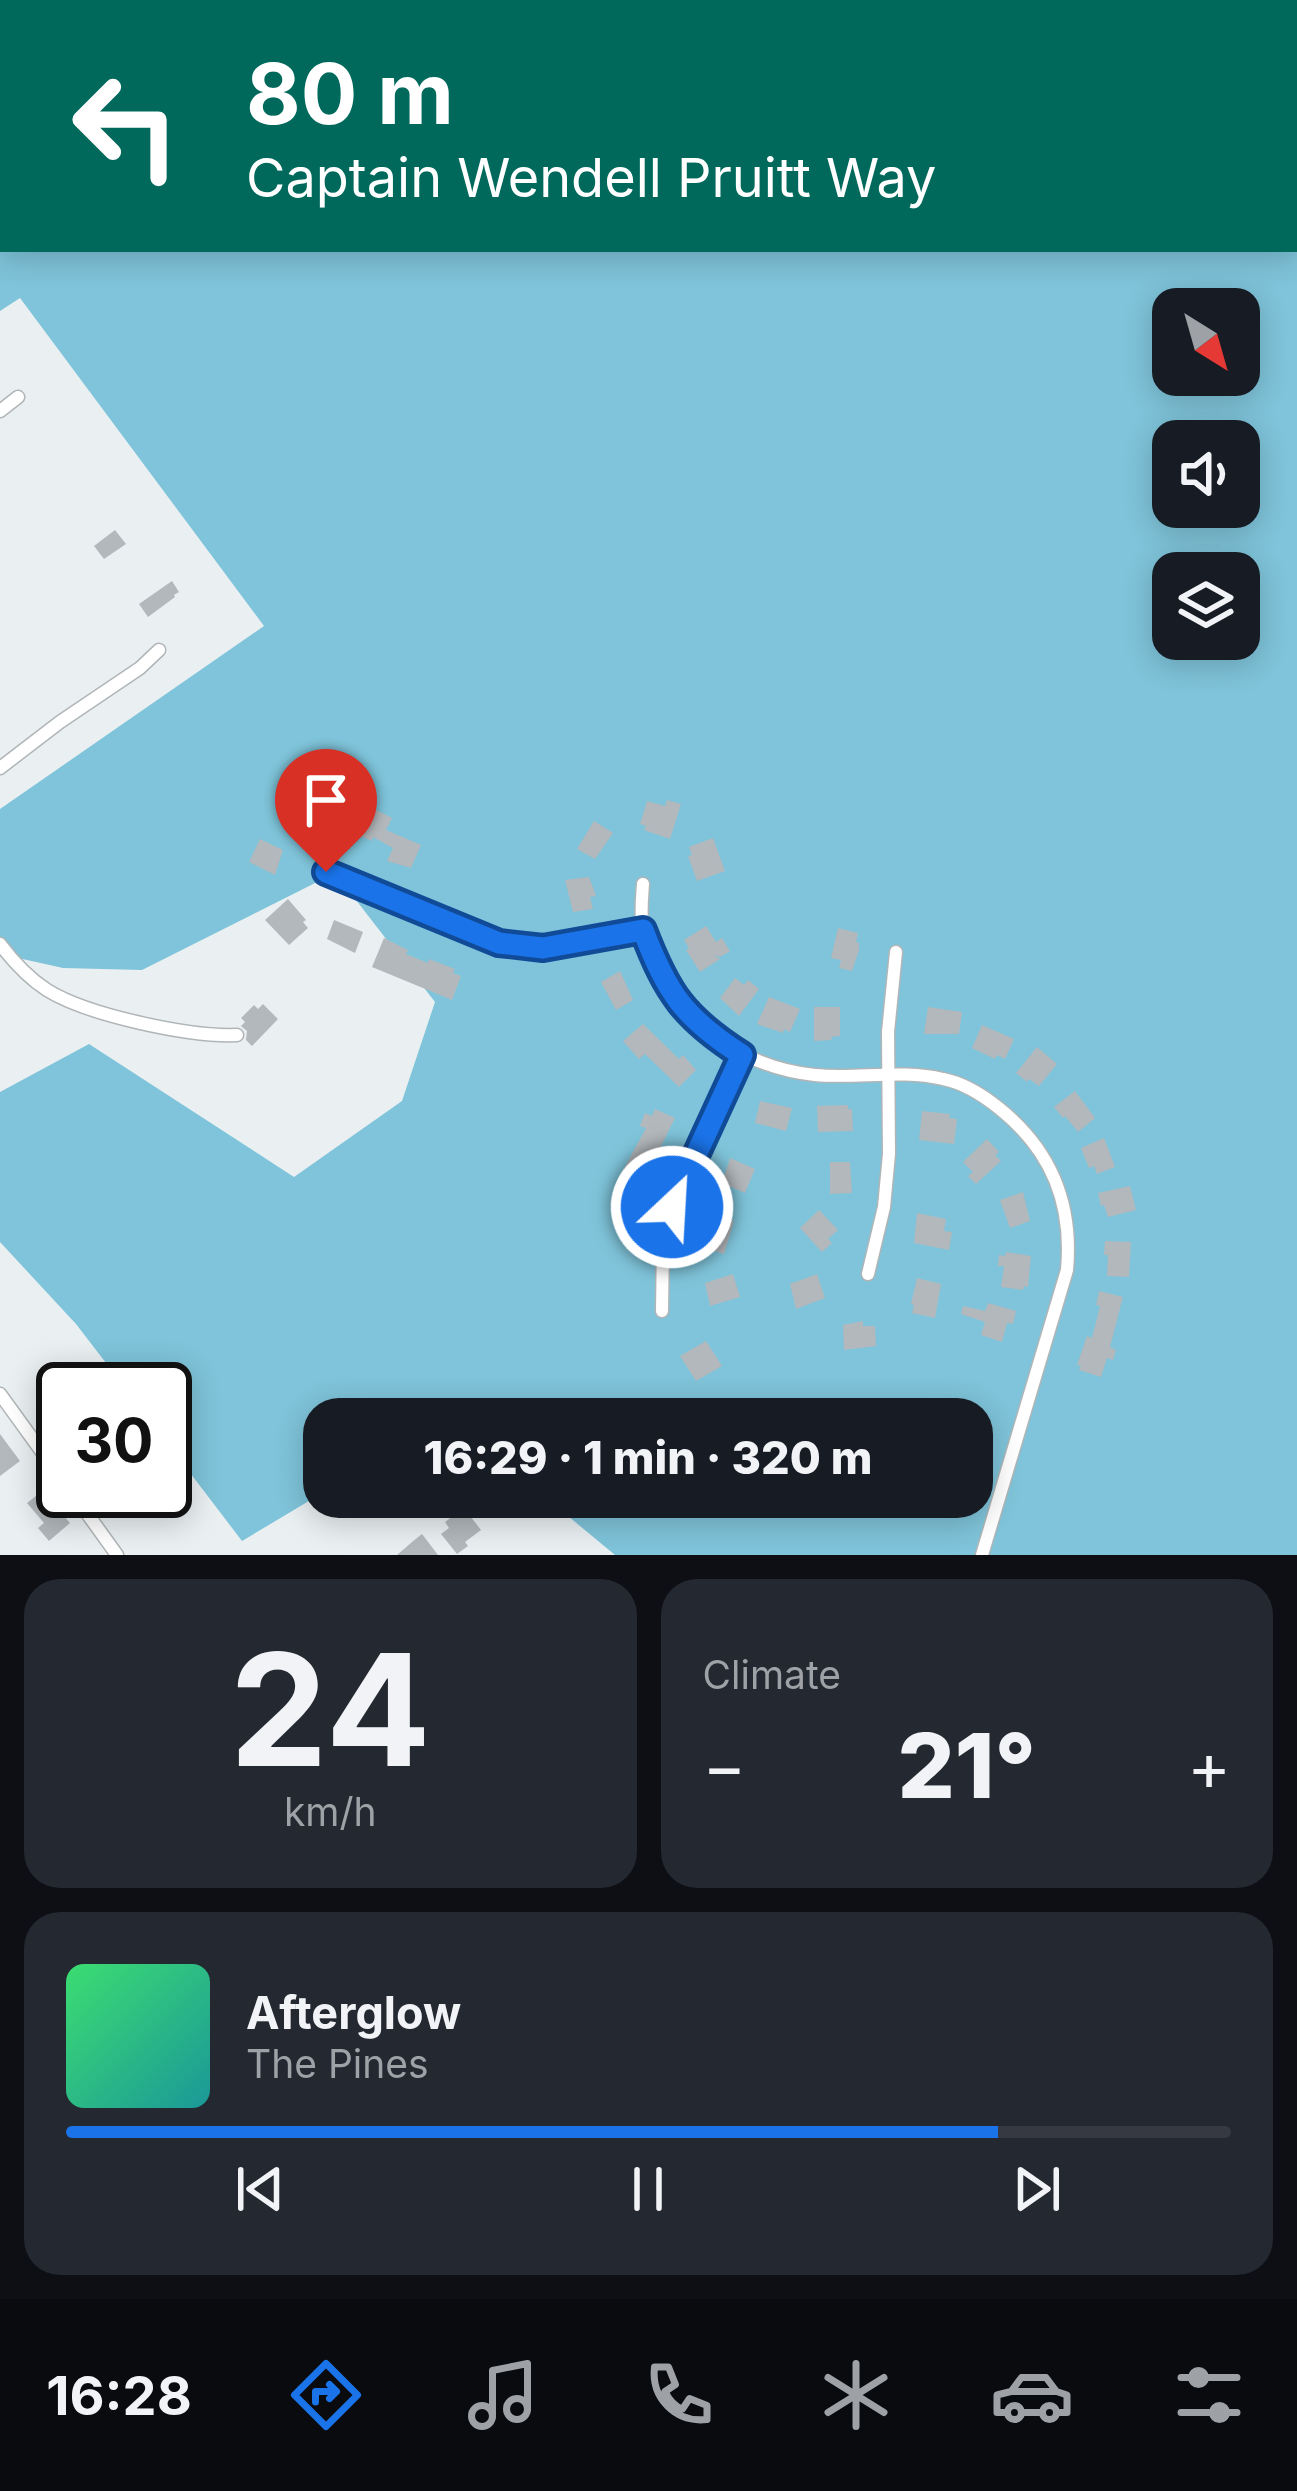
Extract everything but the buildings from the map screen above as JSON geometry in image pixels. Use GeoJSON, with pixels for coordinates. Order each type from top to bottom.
{"type":"FeatureCollection","features":[{"type":"Feature","properties":{"kind":"street"},"geometry":{"type":"LineString","coordinates":[[0,411],[18,397]]}},
{"type":"Feature","properties":{"kind":"street"},"geometry":{"type":"LineString","coordinates":[[0,768],[159,650]]}},
{"type":"Feature","properties":{"kind":"street"},"geometry":{"type":"LineString","coordinates":[[326,872],[499,943],[543,948],[643,930]]}},
{"type":"Feature","properties":{"kind":"street"},"geometry":{"type":"LineString","coordinates":[[643,884],[643,930],[660,974],[680,1006],[709,1034],[766,1065],[815,1075],[890,1073],[946,1079],[985,1096],[1015,1121],[1041,1151],[1058,1182],[1070,1241],[1067,1270],[982,1555]]}},
{"type":"Feature","properties":{"kind":"street"},"geometry":{"type":"LineString","coordinates":[[0,944],[42,987],[69,1000],[155,1025],[236,1035]]}},
{"type":"Feature","properties":{"kind":"street"},"geometry":{"type":"LineString","coordinates":[[868,1274],[884,1208],[889,1154],[889,1014],[896,952]]}},
{"type":"Feature","properties":{"kind":"street"},"geometry":{"type":"LineString","coordinates":[[662,1311],[662,1256],[672,1207],[742,1055]]}},
{"type":"Feature","properties":{"kind":"street"},"geometry":{"type":"LineString","coordinates":[[0,1394],[36,1444]]}},
{"type":"Feature","properties":{"kind":"street"},"geometry":{"type":"LineString","coordinates":[[90,1518],[117,1555]]}},
{"type":"Feature","properties":{"kind":"shaded area"},"geometry":{"type":"Polygon","coordinates":[[[0,252],[1297,252],[1297,1555],[615,1555],[570,1518],[993,1518],[993,1398],[303,1398],[303,1505],[242,1541],[192,1475],[192,1362],[105,1362],[0,1242],[0,1092],[89,1044],[294,1177],[402,1101],[435,1002],[335,873],[142,970],[63,968],[0,954],[0,809],[264,626],[20,298],[0,311],[0,252]]]}},
{"type":"Feature","properties":{"kind":"route"},"geometry":{"type":"LineString","coordinates":[[326,872],[499,943],[543,948],[643,930],[660,974],[680,1006],[709,1034],[742,1055],[672,1207]]}}]}
